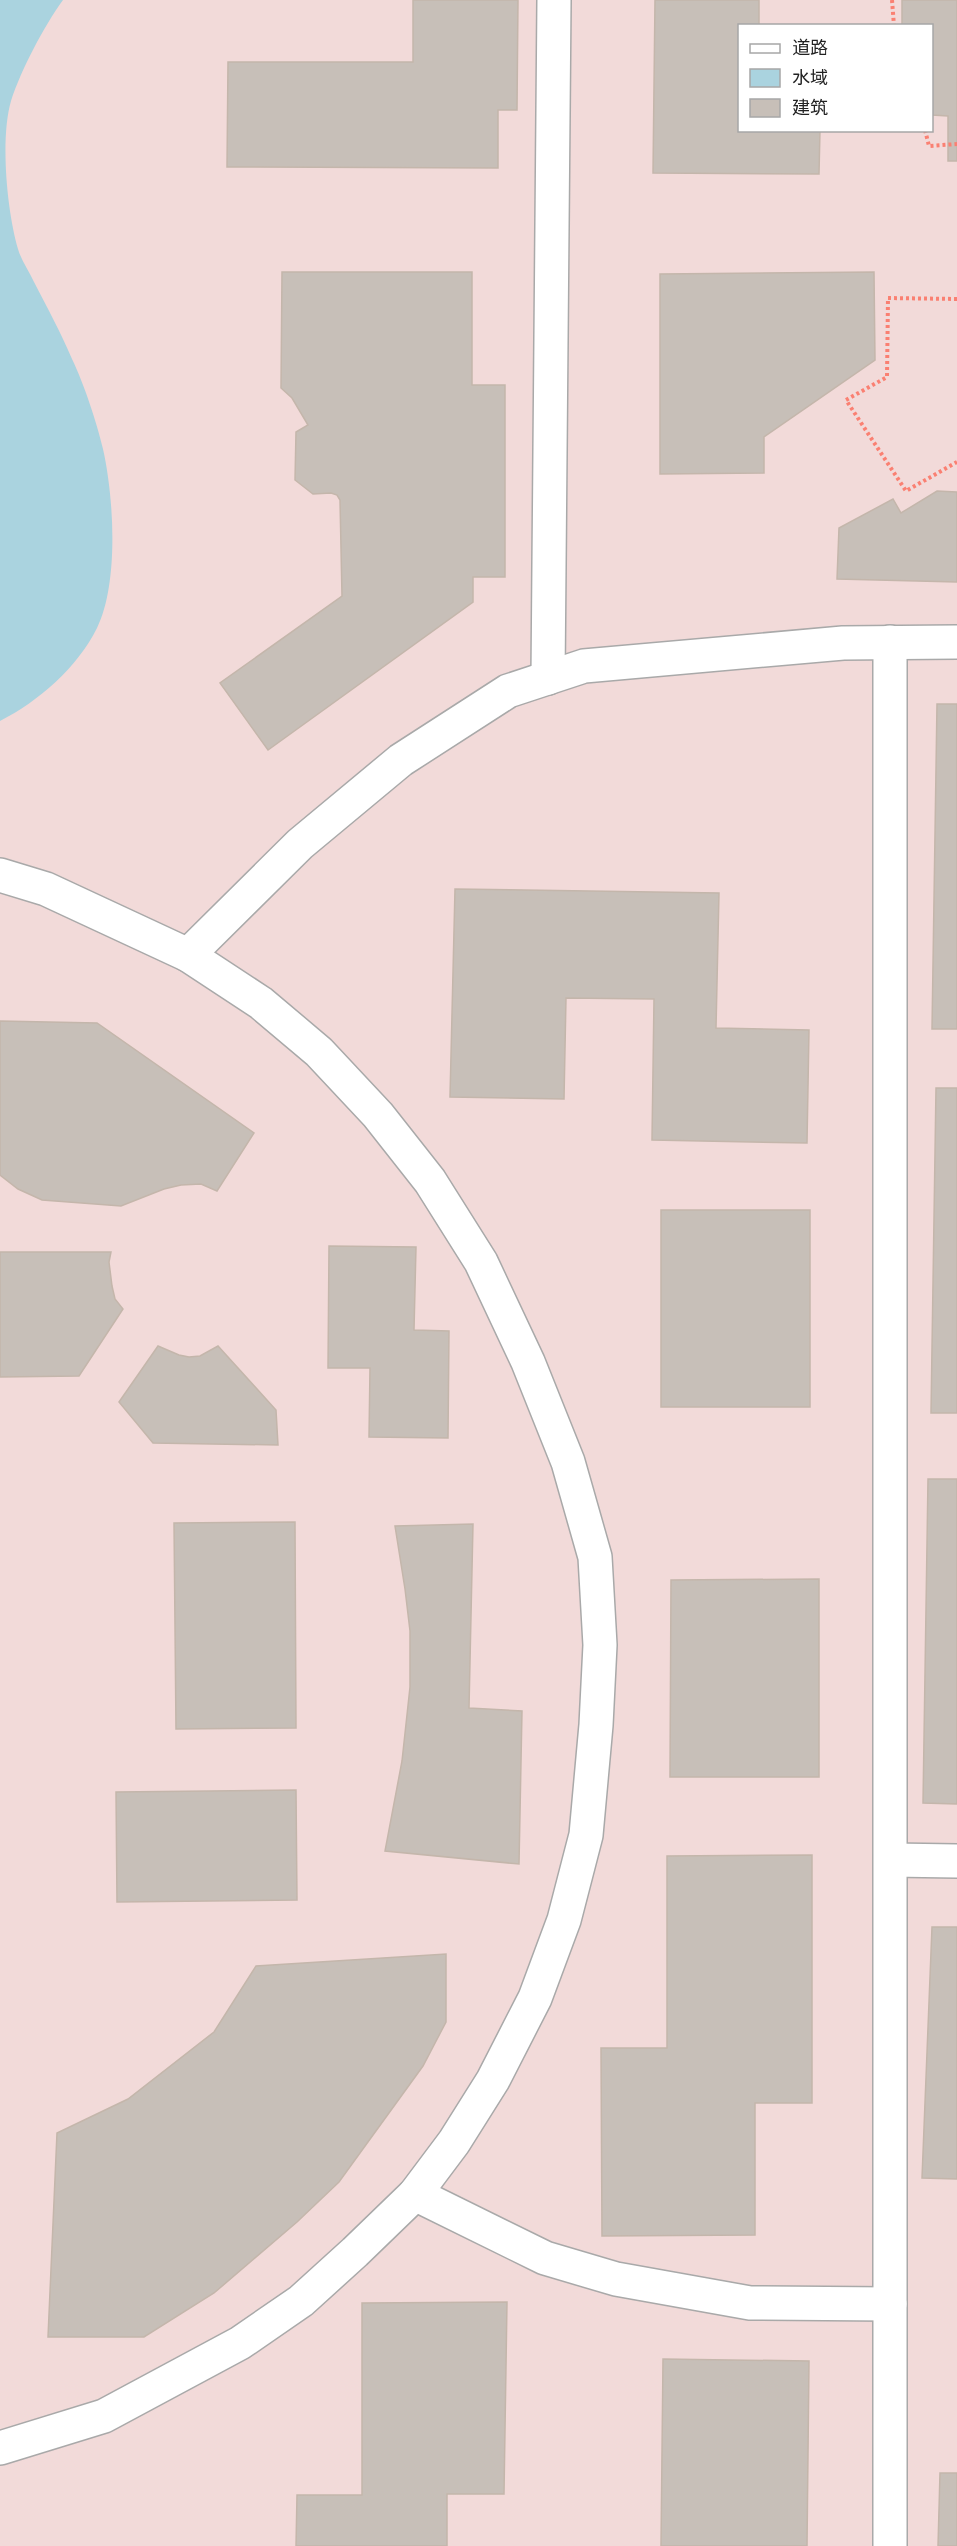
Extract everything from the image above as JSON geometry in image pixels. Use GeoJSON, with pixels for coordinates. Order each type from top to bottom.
{"type":"FeatureCollection","features":[{"type":"Feature","properties":{"kind":"street"},"geometry":{"type":"LineString","coordinates":[[548,678],[554,0]]}},
{"type":"Feature","properties":{"kind":"street"},"geometry":{"type":"LineString","coordinates":[[890,642],[890,2546]]}},
{"type":"Feature","properties":{"kind":"street"},"geometry":{"type":"LineString","coordinates":[[188,955],[300,844],[401,760],[507,692],[584,666],[843,643],[957,642]]}},
{"type":"Feature","properties":{"kind":"street"},"geometry":{"type":"LineString","coordinates":[[0,875],[46,889],[188,955],[261,1004],[320,1052],[378,1115],[430,1180],[482,1262],[528,1362],[568,1462],[595,1557],[600,1645],[596,1725],[586,1835],[564,1920],[536,1998],[494,2080],[454,2142],[415,2194],[301,2301],[240,2343],[104,2416],[0,2448]]}},
{"type":"Feature","properties":{"kind":"street"},"geometry":{"type":"LineString","coordinates":[[891,1860],[957,1861]]}},
{"type":"Feature","properties":{"kind":"street"},"geometry":{"type":"LineString","coordinates":[[415,2194],[545,2258],[616,2279],[750,2303],[890,2304]]}},
{"type":"Feature","properties":{"kind":"path"},"geometry":{"type":"LineString","coordinates":[[892,0],[894,24]]}},
{"type":"Feature","properties":{"kind":"path"},"geometry":{"type":"LineString","coordinates":[[926,132],[929,146],[957,144]]}},
{"type":"Feature","properties":{"kind":"path"},"geometry":{"type":"LineString","coordinates":[[957,299],[888,298],[887,377],[846,400],[906,491],[957,462]]}},
{"type":"Feature","properties":{"kind":"shaded area"},"geometry":{"type":"Polygon","coordinates":[[[0,0],[957,0],[957,2546],[0,2546],[0,0]]]}},
{"type":"Feature","properties":{"kind":"water"},"geometry":{"type":"Polygon","coordinates":[[[0,0],[63,0],[34,49],[11,101],[6,135],[6,175],[19,253],[77,369],[97,427],[110,491],[112,540],[109,588],[104,609],[89,643],[56,682],[29,704],[0,721],[0,0]]]}},
{"type":"Feature","properties":{"kind":"building"},"geometry":{"type":"Polygon","coordinates":[[[413,0],[518,0],[517,110],[498,110],[498,168],[227,167],[228,62],[413,62],[413,0]]]}},
{"type":"Feature","properties":{"kind":"building"},"geometry":{"type":"Polygon","coordinates":[[[655,0],[759,0],[759,24],[738,24],[738,132],[820,132],[819,174],[653,173],[655,0]]]}},
{"type":"Feature","properties":{"kind":"building"},"geometry":{"type":"Polygon","coordinates":[[[902,0],[957,0],[957,161],[948,161],[948,116],[933,115],[933,24],[902,24],[902,0]]]}},
{"type":"Feature","properties":{"kind":"building"},"geometry":{"type":"Polygon","coordinates":[[[282,272],[472,272],[472,385],[505,385],[505,577],[473,577],[473,602],[268,750],[220,683],[342,596],[340,500],[337,495],[331,493],[313,494],[295,480],[296,432],[308,425],[292,398],[281,388],[282,272]]]}},
{"type":"Feature","properties":{"kind":"building"},"geometry":{"type":"Polygon","coordinates":[[[874,272],[875,360],[764,437],[764,473],[660,474],[660,274],[874,272]]]}},
{"type":"Feature","properties":{"kind":"building"},"geometry":{"type":"Polygon","coordinates":[[[937,491],[957,492],[957,582],[837,579],[839,528],[893,499],[901,513],[937,491]]]}},
{"type":"Feature","properties":{"kind":"building"},"geometry":{"type":"Polygon","coordinates":[[[937,704],[957,704],[957,1029],[932,1029],[937,704]]]}},
{"type":"Feature","properties":{"kind":"building"},"geometry":{"type":"Polygon","coordinates":[[[455,889],[719,893],[716,1028],[809,1030],[807,1143],[652,1140],[654,999],[566,998],[564,1099],[450,1097],[455,889]]]}},
{"type":"Feature","properties":{"kind":"building"},"geometry":{"type":"Polygon","coordinates":[[[0,1021],[97,1023],[254,1133],[217,1191],[201,1184],[181,1185],[164,1189],[121,1206],[42,1200],[18,1189],[0,1175],[0,1021]]]}},
{"type":"Feature","properties":{"kind":"building"},"geometry":{"type":"Polygon","coordinates":[[[936,1088],[957,1088],[957,1413],[931,1413],[936,1088]]]}},
{"type":"Feature","properties":{"kind":"building"},"geometry":{"type":"Polygon","coordinates":[[[661,1210],[810,1210],[810,1407],[661,1407],[661,1210]]]}},
{"type":"Feature","properties":{"kind":"building"},"geometry":{"type":"Polygon","coordinates":[[[329,1246],[416,1247],[414,1330],[449,1331],[448,1438],[369,1437],[370,1368],[328,1368],[329,1246]]]}},
{"type":"Feature","properties":{"kind":"building"},"geometry":{"type":"Polygon","coordinates":[[[0,1252],[111,1252],[109,1262],[112,1286],[115,1299],[123,1309],[79,1376],[0,1377],[0,1252]]]}},
{"type":"Feature","properties":{"kind":"building"},"geometry":{"type":"Polygon","coordinates":[[[158,1346],[189,1357],[200,1356],[218,1346],[276,1410],[278,1445],[153,1443],[119,1402],[158,1346]]]}},
{"type":"Feature","properties":{"kind":"building"},"geometry":{"type":"Polygon","coordinates":[[[928,1479],[957,1479],[957,1804],[923,1803],[928,1479]]]}},
{"type":"Feature","properties":{"kind":"building"},"geometry":{"type":"Polygon","coordinates":[[[295,1522],[296,1728],[176,1729],[174,1523],[295,1522]]]}},
{"type":"Feature","properties":{"kind":"building"},"geometry":{"type":"Polygon","coordinates":[[[473,1524],[469,1708],[522,1711],[519,1864],[385,1851],[402,1761],[410,1687],[410,1631],[395,1526],[473,1524]]]}},
{"type":"Feature","properties":{"kind":"building"},"geometry":{"type":"Polygon","coordinates":[[[819,1579],[819,1777],[670,1777],[671,1580],[819,1579]]]}},
{"type":"Feature","properties":{"kind":"building"},"geometry":{"type":"Polygon","coordinates":[[[296,1790],[297,1900],[117,1902],[116,1792],[296,1790]]]}},
{"type":"Feature","properties":{"kind":"building"},"geometry":{"type":"Polygon","coordinates":[[[812,1855],[812,2103],[755,2103],[755,2235],[602,2236],[601,2048],[667,2048],[667,1856],[812,1855]]]}},
{"type":"Feature","properties":{"kind":"building"},"geometry":{"type":"Polygon","coordinates":[[[932,1927],[957,1927],[957,2179],[922,2178],[932,1927]]]}},
{"type":"Feature","properties":{"kind":"building"},"geometry":{"type":"Polygon","coordinates":[[[446,1954],[446,2022],[423,2066],[339,2182],[297,2222],[214,2293],[144,2337],[48,2337],[57,2133],[128,2099],[214,2032],[256,1966],[446,1954]]]}},
{"type":"Feature","properties":{"kind":"building"},"geometry":{"type":"Polygon","coordinates":[[[507,2302],[504,2494],[447,2494],[447,2546],[296,2546],[297,2495],[362,2495],[362,2303],[507,2302]]]}},
{"type":"Feature","properties":{"kind":"building"},"geometry":{"type":"Polygon","coordinates":[[[663,2359],[809,2361],[807,2546],[661,2546],[663,2359]]]}},
{"type":"Feature","properties":{"kind":"building"},"geometry":{"type":"Polygon","coordinates":[[[940,2473],[957,2473],[957,2546],[938,2546],[940,2473]]]}}]}
